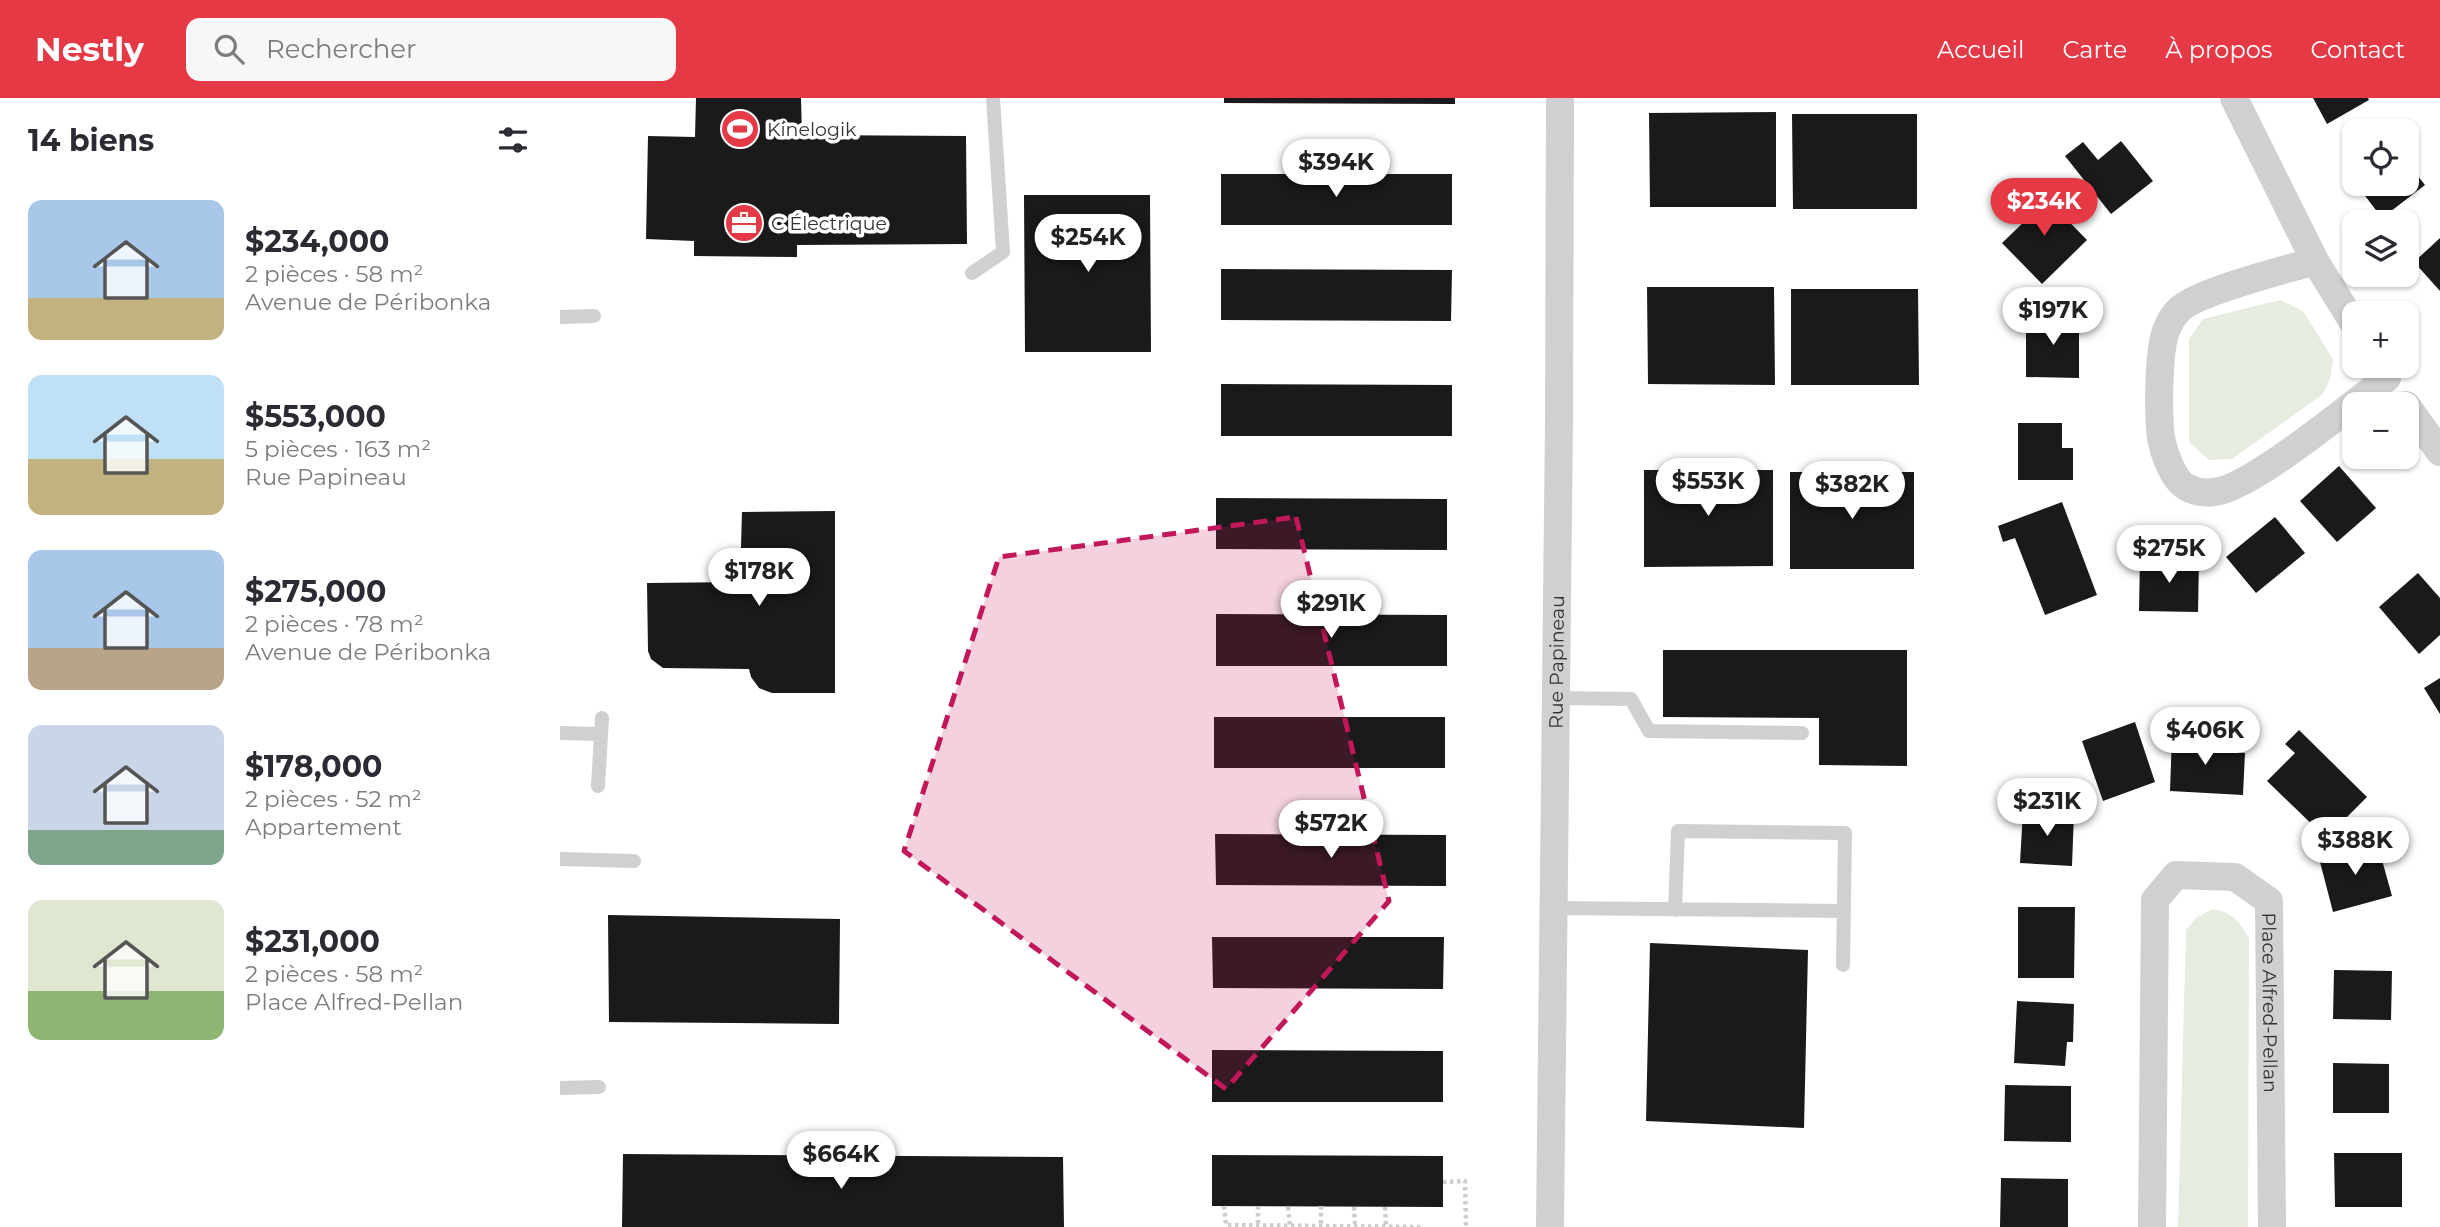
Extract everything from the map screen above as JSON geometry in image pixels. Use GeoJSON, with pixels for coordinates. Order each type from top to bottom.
{"type":"FeatureCollection","features":[{"type":"Feature","properties":{"kind":"street","name":"Rue Papineau"},"geometry":{"type":"LineString","coordinates":[[1550,1227],[1560,98]]}},
{"type":"Feature","properties":{"kind":"street"},"geometry":{"type":"LineString","coordinates":[[2234,98],[2315,261],[2342,305]]}},
{"type":"Feature","properties":{"kind":"street"},"geometry":{"type":"LineString","coordinates":[[2315,261],[2192,300],[2172,317],[2165,333],[2162,351],[2160,411],[2161,438],[2176,477],[2187,488],[2202,492],[2218,492],[2247,480],[2375,378]]}},
{"type":"Feature","properties":{"kind":"street"},"geometry":{"type":"LineString","coordinates":[[2419,420],[2438,444]]}},
{"type":"Feature","properties":{"kind":"street","name":"Place Alfred-Pellan"},"geometry":{"type":"LineString","coordinates":[[2152,1227],[2155,900],[2176,875],[2235,877],[2269,901],[2272,1227]]}},
{"type":"Feature","properties":{"kind":"lane"},"geometry":{"type":"LineString","coordinates":[[972,273],[1003,252],[993,98]]}},
{"type":"Feature","properties":{"kind":"lane"},"geometry":{"type":"LineString","coordinates":[[560,317],[594,316]]}},
{"type":"Feature","properties":{"kind":"lane"},"geometry":{"type":"LineString","coordinates":[[1556,698],[1631,699],[1649,731],[1801,733]]}},
{"type":"Feature","properties":{"kind":"lane"},"geometry":{"type":"LineString","coordinates":[[598,786],[602,718]]}},
{"type":"Feature","properties":{"kind":"lane"},"geometry":{"type":"LineString","coordinates":[[560,733],[601,734]]}},
{"type":"Feature","properties":{"kind":"lane"},"geometry":{"type":"LineString","coordinates":[[1675,910],[1678,831],[1845,833],[1843,965]]}},
{"type":"Feature","properties":{"kind":"lane"},"geometry":{"type":"LineString","coordinates":[[560,859],[634,861]]}},
{"type":"Feature","properties":{"kind":"lane"},"geometry":{"type":"LineString","coordinates":[[1554,908],[1843,911]]}},
{"type":"Feature","properties":{"kind":"lane"},"geometry":{"type":"LineString","coordinates":[[560,1088],[599,1087]]}},
{"type":"Feature","properties":{"kind":"path"},"geometry":{"type":"LineString","coordinates":[[1443,1182],[1465,1181],[1465,1227]]}},
{"type":"Feature","properties":{"kind":"path"},"geometry":{"type":"LineString","coordinates":[[1224,1206],[1226,1225],[1421,1227]]}},
{"type":"Feature","properties":{"kind":"path"},"geometry":{"type":"LineString","coordinates":[[1258,1206],[1258,1225]]}},
{"type":"Feature","properties":{"kind":"path"},"geometry":{"type":"LineString","coordinates":[[1321,1206],[1321,1226]]}},
{"type":"Feature","properties":{"kind":"path"},"geometry":{"type":"LineString","coordinates":[[1288,1207],[1290,1226]]}},
{"type":"Feature","properties":{"kind":"path"},"geometry":{"type":"LineString","coordinates":[[1354,1207],[1355,1226]]}},
{"type":"Feature","properties":{"kind":"path"},"geometry":{"type":"LineString","coordinates":[[1385,1207],[1386,1227]]}},
{"type":"Feature","properties":{"kind":"highlighted area"},"geometry":{"type":"Polygon","coordinates":[[[1296,517],[1389,901],[1226,1089],[904,851],[999,557],[1296,517]]]}},
{"type":"Feature","properties":{"kind":"shaded area"},"geometry":{"type":"Polygon","coordinates":[[[2280,300],[2303,311],[2333,359],[2330,379],[2323,394],[2232,459],[2209,460],[2189,442],[2189,339],[2203,319],[2280,300]]]}},
{"type":"Feature","properties":{"kind":"shaded area"},"geometry":{"type":"Polygon","coordinates":[[[2213,909],[2234,918],[2249,938],[2248,1227],[2178,1227],[2186,930],[2196,918],[2213,909]]]}},
{"type":"Feature","properties":{"kind":"building"},"geometry":{"type":"Polygon","coordinates":[[[696,98],[801,98],[802,135],[966,136],[967,244],[797,245],[797,257],[694,256],[694,241],[646,239],[648,136],[695,137],[696,98]]]}},
{"type":"Feature","properties":{"kind":"building"},"geometry":{"type":"Polygon","coordinates":[[[1224,98],[1455,98],[1455,104],[1224,103],[1224,98]]]}},
{"type":"Feature","properties":{"kind":"building"},"geometry":{"type":"Polygon","coordinates":[[[2313,98],[2368,98],[2369,100],[2327,124],[2313,98]]]}},
{"type":"Feature","properties":{"kind":"building"},"geometry":{"type":"Polygon","coordinates":[[[1776,112],[1776,207],[1650,207],[1649,113],[1776,112]]]}},
{"type":"Feature","properties":{"kind":"building"},"geometry":{"type":"Polygon","coordinates":[[[1792,114],[1917,114],[1917,209],[1793,209],[1792,114]]]}},
{"type":"Feature","properties":{"kind":"building"},"geometry":{"type":"Polygon","coordinates":[[[2121,141],[2153,181],[2111,214],[2065,156],[2083,142],[2098,160],[2121,141]]]}},
{"type":"Feature","properties":{"kind":"building"},"geometry":{"type":"Polygon","coordinates":[[[1221,174],[1452,174],[1452,225],[1221,225],[1221,174]]]}},
{"type":"Feature","properties":{"kind":"building"},"geometry":{"type":"Polygon","coordinates":[[[2419,177],[2425,185],[2419,190],[2419,177]]]}},
{"type":"Feature","properties":{"kind":"building"},"geometry":{"type":"Polygon","coordinates":[[[2038,190],[2087,240],[2042,284],[2002,243],[2028,218],[2019,209],[2038,190]]]}},
{"type":"Feature","properties":{"kind":"building"},"geometry":{"type":"Polygon","coordinates":[[[1024,195],[1150,195],[1151,352],[1025,352],[1024,195]]]}},
{"type":"Feature","properties":{"kind":"building"},"geometry":{"type":"Polygon","coordinates":[[[2365,196],[2411,196],[2392,210],[2376,210],[2365,196]]]}},
{"type":"Feature","properties":{"kind":"building"},"geometry":{"type":"Polygon","coordinates":[[[2440,238],[2440,291],[2419,268],[2419,257],[2440,238]]]}},
{"type":"Feature","properties":{"kind":"building"},"geometry":{"type":"Polygon","coordinates":[[[1221,269],[1452,270],[1451,321],[1221,320],[1221,269]]]}},
{"type":"Feature","properties":{"kind":"building"},"geometry":{"type":"Polygon","coordinates":[[[1647,287],[1774,287],[1775,385],[1648,384],[1647,287]]]}},
{"type":"Feature","properties":{"kind":"building"},"geometry":{"type":"Polygon","coordinates":[[[1791,289],[1918,289],[1919,385],[1791,385],[1791,289]]]}},
{"type":"Feature","properties":{"kind":"building"},"geometry":{"type":"Polygon","coordinates":[[[2026,316],[2079,316],[2079,378],[2026,377],[2026,316]]]}},
{"type":"Feature","properties":{"kind":"building"},"geometry":{"type":"Polygon","coordinates":[[[1221,384],[1452,385],[1452,436],[1221,436],[1221,384]]]}},
{"type":"Feature","properties":{"kind":"building"},"geometry":{"type":"Polygon","coordinates":[[[2018,423],[2062,423],[2062,448],[2073,448],[2073,480],[2018,480],[2018,423]]]}},
{"type":"Feature","properties":{"kind":"building"},"geometry":{"type":"Polygon","coordinates":[[[2339,466],[2376,508],[2337,542],[2300,501],[2339,466]]]}},
{"type":"Feature","properties":{"kind":"building"},"geometry":{"type":"Polygon","coordinates":[[[1644,470],[1773,470],[1773,566],[1644,567],[1644,470]]]}},
{"type":"Feature","properties":{"kind":"building"},"geometry":{"type":"Polygon","coordinates":[[[1790,472],[1914,472],[1914,569],[1790,569],[1790,472]]]}},
{"type":"Feature","properties":{"kind":"building"},"geometry":{"type":"Polygon","coordinates":[[[1216,498],[1447,499],[1447,550],[1216,549],[1216,498]]]}},
{"type":"Feature","properties":{"kind":"building"},"geometry":{"type":"Polygon","coordinates":[[[2062,502],[2097,595],[2045,615],[2015,538],[2003,542],[1998,526],[2062,502]]]}},
{"type":"Feature","properties":{"kind":"building"},"geometry":{"type":"Polygon","coordinates":[[[835,511],[835,693],[772,693],[759,688],[749,669],[663,668],[651,659],[648,651],[647,583],[740,582],[742,512],[835,511]]]}},
{"type":"Feature","properties":{"kind":"building"},"geometry":{"type":"Polygon","coordinates":[[[2275,517],[2305,553],[2256,593],[2226,557],[2275,517]]]}},
{"type":"Feature","properties":{"kind":"building"},"geometry":{"type":"Polygon","coordinates":[[[2140,557],[2199,559],[2198,612],[2139,611],[2140,557]]]}},
{"type":"Feature","properties":{"kind":"building"},"geometry":{"type":"Polygon","coordinates":[[[2418,573],[2440,598],[2440,635],[2419,654],[2379,607],[2418,573]]]}},
{"type":"Feature","properties":{"kind":"building"},"geometry":{"type":"Polygon","coordinates":[[[1216,614],[1447,615],[1447,666],[1216,666],[1216,614]]]}},
{"type":"Feature","properties":{"kind":"building"},"geometry":{"type":"Polygon","coordinates":[[[1663,650],[1907,650],[1907,766],[1819,765],[1819,718],[1663,717],[1663,650]]]}},
{"type":"Feature","properties":{"kind":"building"},"geometry":{"type":"Polygon","coordinates":[[[2440,678],[2440,714],[2424,688],[2440,678]]]}},
{"type":"Feature","properties":{"kind":"building"},"geometry":{"type":"Polygon","coordinates":[[[1214,717],[1445,717],[1445,768],[1214,768],[1214,717]]]}},
{"type":"Feature","properties":{"kind":"building"},"geometry":{"type":"Polygon","coordinates":[[[2135,722],[2155,782],[2103,801],[2082,741],[2135,722]]]}},
{"type":"Feature","properties":{"kind":"building"},"geometry":{"type":"Polygon","coordinates":[[[2299,730],[2367,797],[2326,838],[2267,781],[2295,753],[2285,744],[2299,730]]]}},
{"type":"Feature","properties":{"kind":"building"},"geometry":{"type":"Polygon","coordinates":[[[2172,735],[2213,737],[2212,750],[2245,753],[2243,795],[2170,791],[2172,735]]]}},
{"type":"Feature","properties":{"kind":"building"},"geometry":{"type":"Polygon","coordinates":[[[2023,810],[2074,813],[2072,866],[2020,863],[2023,810]]]}},
{"type":"Feature","properties":{"kind":"building"},"geometry":{"type":"Polygon","coordinates":[[[1215,834],[1446,835],[1446,886],[1216,885],[1215,834]]]}},
{"type":"Feature","properties":{"kind":"building"},"geometry":{"type":"Polygon","coordinates":[[[2377,842],[2392,896],[2333,912],[2319,858],[2377,842]]]}},
{"type":"Feature","properties":{"kind":"building"},"geometry":{"type":"Polygon","coordinates":[[[2018,907],[2075,907],[2074,978],[2018,978],[2018,907]]]}},
{"type":"Feature","properties":{"kind":"building"},"geometry":{"type":"Polygon","coordinates":[[[608,915],[840,919],[839,1024],[609,1022],[608,915]]]}},
{"type":"Feature","properties":{"kind":"building"},"geometry":{"type":"Polygon","coordinates":[[[1212,937],[1444,937],[1443,989],[1213,988],[1212,937]]]}},
{"type":"Feature","properties":{"kind":"building"},"geometry":{"type":"Polygon","coordinates":[[[1650,943],[1808,950],[1804,1128],[1646,1121],[1650,943]]]}},
{"type":"Feature","properties":{"kind":"building"},"geometry":{"type":"Polygon","coordinates":[[[2334,970],[2392,971],[2391,1020],[2333,1019],[2334,970]]]}},
{"type":"Feature","properties":{"kind":"building"},"geometry":{"type":"Polygon","coordinates":[[[2017,1001],[2074,1004],[2073,1042],[2067,1042],[2065,1066],[2014,1063],[2017,1001]]]}},
{"type":"Feature","properties":{"kind":"building"},"geometry":{"type":"Polygon","coordinates":[[[1212,1050],[1443,1051],[1443,1102],[1212,1102],[1212,1050]]]}},
{"type":"Feature","properties":{"kind":"building"},"geometry":{"type":"Polygon","coordinates":[[[2333,1063],[2389,1064],[2389,1113],[2333,1113],[2333,1063]]]}},
{"type":"Feature","properties":{"kind":"building"},"geometry":{"type":"Polygon","coordinates":[[[2005,1085],[2071,1086],[2071,1142],[2004,1141],[2005,1085]]]}},
{"type":"Feature","properties":{"kind":"building"},"geometry":{"type":"Polygon","coordinates":[[[2334,1153],[2402,1153],[2402,1207],[2335,1207],[2334,1153]]]}},
{"type":"Feature","properties":{"kind":"building"},"geometry":{"type":"Polygon","coordinates":[[[623,1154],[1063,1157],[1064,1227],[622,1227],[623,1154]]]}},
{"type":"Feature","properties":{"kind":"building"},"geometry":{"type":"Polygon","coordinates":[[[1212,1155],[1443,1156],[1443,1207],[1212,1206],[1212,1155]]]}},
{"type":"Feature","properties":{"kind":"building"},"geometry":{"type":"Polygon","coordinates":[[[2001,1178],[2068,1179],[2068,1227],[2000,1227],[2001,1178]]]}},
{"type":"Feature","properties":{"kind":"place","name":"Kinelogik"},"geometry":{"type":"Point","coordinates":[740,129]}},
{"type":"Feature","properties":{"kind":"place","name":"C Électrique"},"geometry":{"type":"Point","coordinates":[744,223]}}]}
